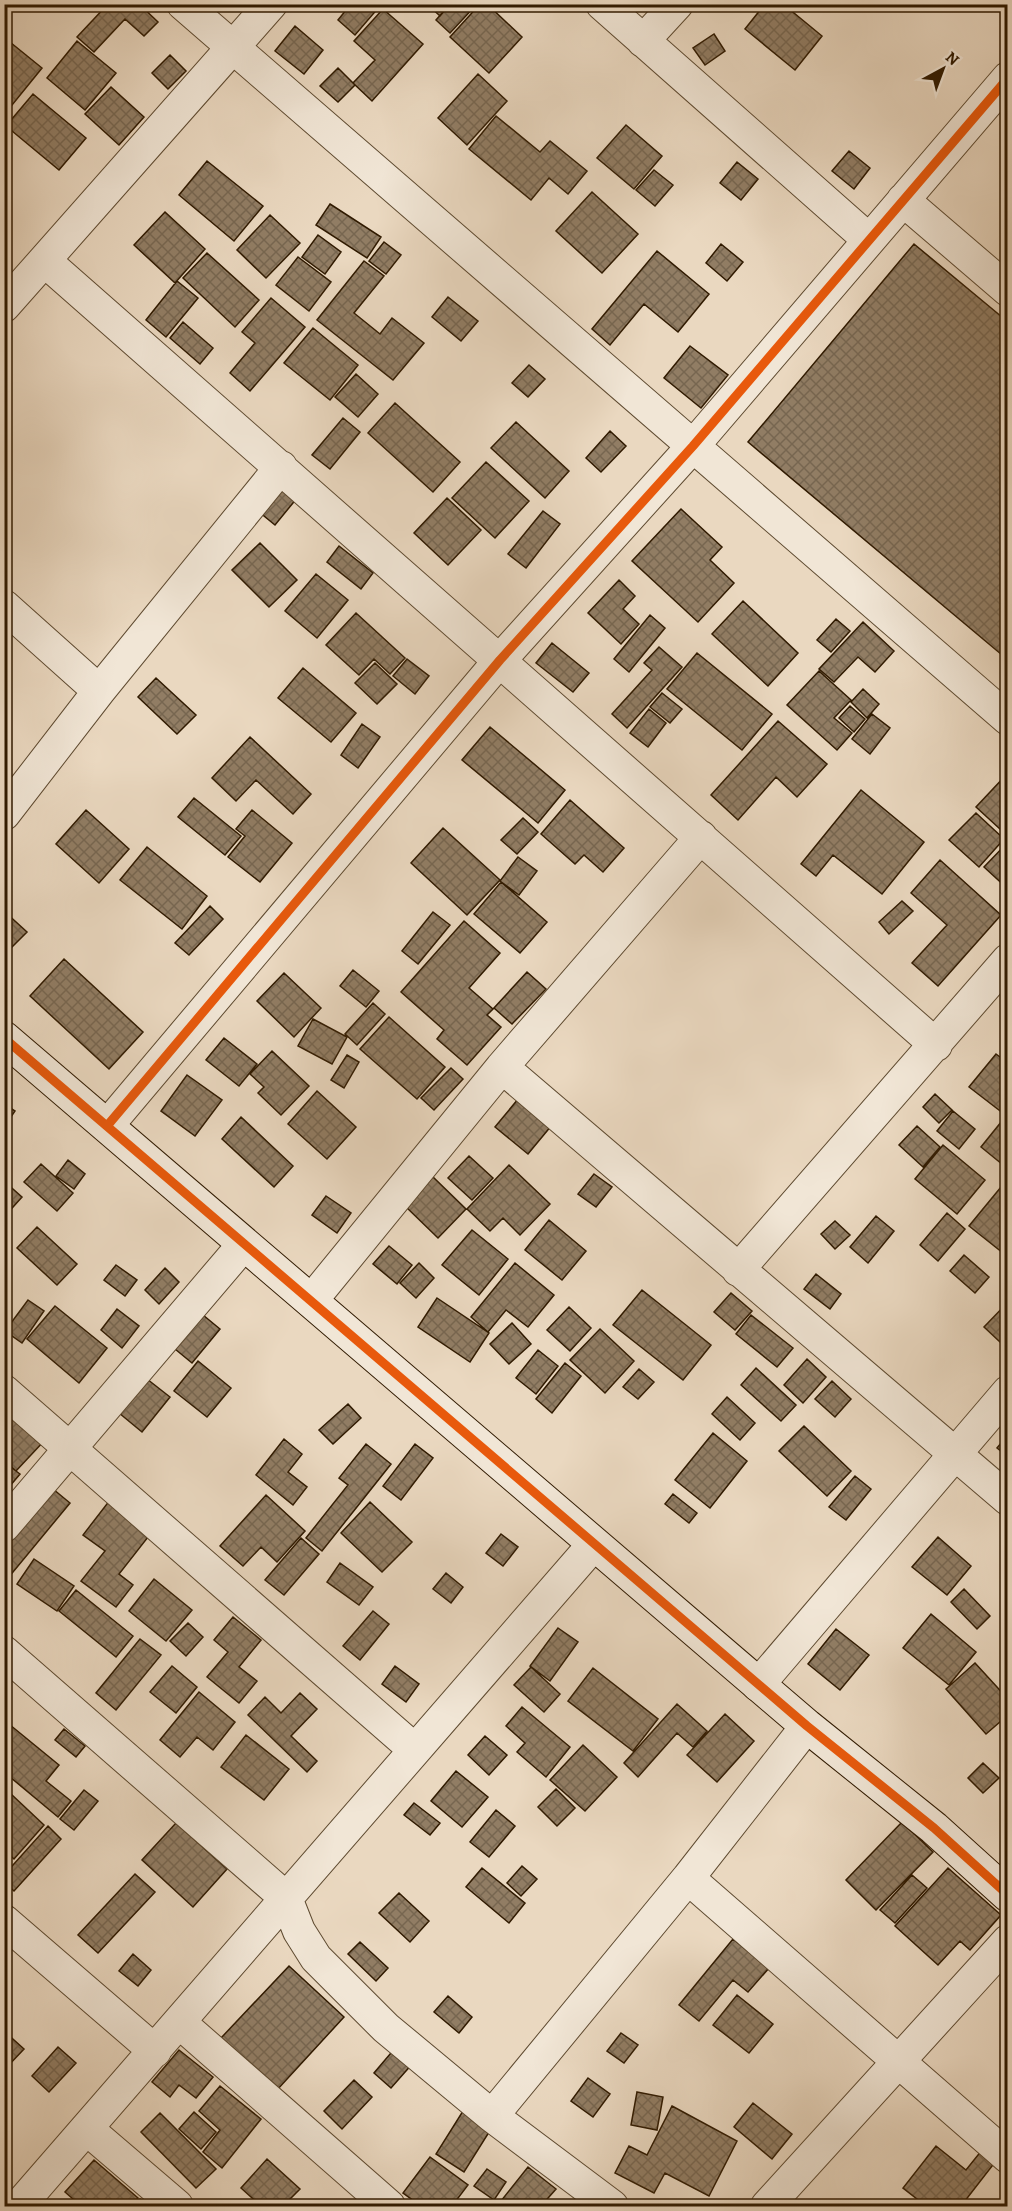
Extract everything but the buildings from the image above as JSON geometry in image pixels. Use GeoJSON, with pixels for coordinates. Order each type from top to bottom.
{"type":"FeatureCollection","features":[{"type":"Feature","properties":{"kind":"street"},"geometry":{"type":"LineString","coordinates":[[183,4],[1008,719]]}},
{"type":"Feature","properties":{"kind":"street"},"geometry":{"type":"LineString","coordinates":[[4,306],[271,4]]}},
{"type":"Feature","properties":{"kind":"street"},"geometry":{"type":"LineString","coordinates":[[602,4],[869,240]]}},
{"type":"Feature","properties":{"kind":"street"},"geometry":{"type":"LineString","coordinates":[[643,41],[677,4]]}},
{"type":"Feature","properties":{"kind":"street"},"geometry":{"type":"LineString","coordinates":[[107,1126],[500,660],[693,446],[1008,78]]}},
{"type":"Feature","properties":{"kind":"street"},"geometry":{"type":"LineString","coordinates":[[903,200],[1008,290]]}},
{"type":"Feature","properties":{"kind":"street"},"geometry":{"type":"LineString","coordinates":[[45,261],[936,1045]]}},
{"type":"Feature","properties":{"kind":"street"},"geometry":{"type":"LineString","coordinates":[[4,814],[99,691],[281,467]]}},
{"type":"Feature","properties":{"kind":"street"},"geometry":{"type":"LineString","coordinates":[[4,606],[99,691]]}},
{"type":"Feature","properties":{"kind":"street"},"geometry":{"type":"LineString","coordinates":[[310,1300],[502,1067],[701,837]]}},
{"type":"Feature","properties":{"kind":"street"},"geometry":{"type":"LineString","coordinates":[[738,1270],[1008,960]]}},
{"type":"Feature","properties":{"kind":"street"},"geometry":{"type":"LineString","coordinates":[[4,1038],[758,1685],[934,1828],[1008,1896]]}},
{"type":"Feature","properties":{"kind":"street"},"geometry":{"type":"LineString","coordinates":[[502,1067],[1008,1499]]}},
{"type":"Feature","properties":{"kind":"street"},"geometry":{"type":"LineString","coordinates":[[4,1526],[244,1244]]}},
{"type":"Feature","properties":{"kind":"street"},"geometry":{"type":"LineString","coordinates":[[4,1391],[72,1448],[415,1750]]}},
{"type":"Feature","properties":{"kind":"street"},"geometry":{"type":"LineString","coordinates":[[758,1685],[1008,1392]]}},
{"type":"Feature","properties":{"kind":"street"},"geometry":{"type":"LineString","coordinates":[[19,2206],[594,1544]]}},
{"type":"Feature","properties":{"kind":"street"},"geometry":{"type":"LineString","coordinates":[[4,1652],[286,1899],[299,1931],[316,1958],[412,2052],[492,2116],[612,2206]]}},
{"type":"Feature","properties":{"kind":"street"},"geometry":{"type":"LineString","coordinates":[[492,2116],[688,1878],[807,1726]]}},
{"type":"Feature","properties":{"kind":"street"},"geometry":{"type":"LineString","coordinates":[[688,1878],[1008,2157]]}},
{"type":"Feature","properties":{"kind":"street"},"geometry":{"type":"LineString","coordinates":[[4,1921],[155,2051]]}},
{"type":"Feature","properties":{"kind":"street"},"geometry":{"type":"LineString","coordinates":[[767,2206],[896,2061],[1008,1941]]}},
{"type":"Feature","properties":{"kind":"street"},"geometry":{"type":"LineString","coordinates":[[178,2022],[389,2206]]}},
{"type":"Feature","properties":{"kind":"street"},"geometry":{"type":"LineString","coordinates":[[87,2129],[177,2206]]}},
{"type":"Feature","properties":{"kind":"cycle path"},"geometry":{"type":"LineString","coordinates":[[107,1126],[500,660],[693,446],[1008,78]]}},
{"type":"Feature","properties":{"kind":"cycle path"},"geometry":{"type":"LineString","coordinates":[[4,1038],[807,1726],[934,1828],[1008,1895]]}}]}
